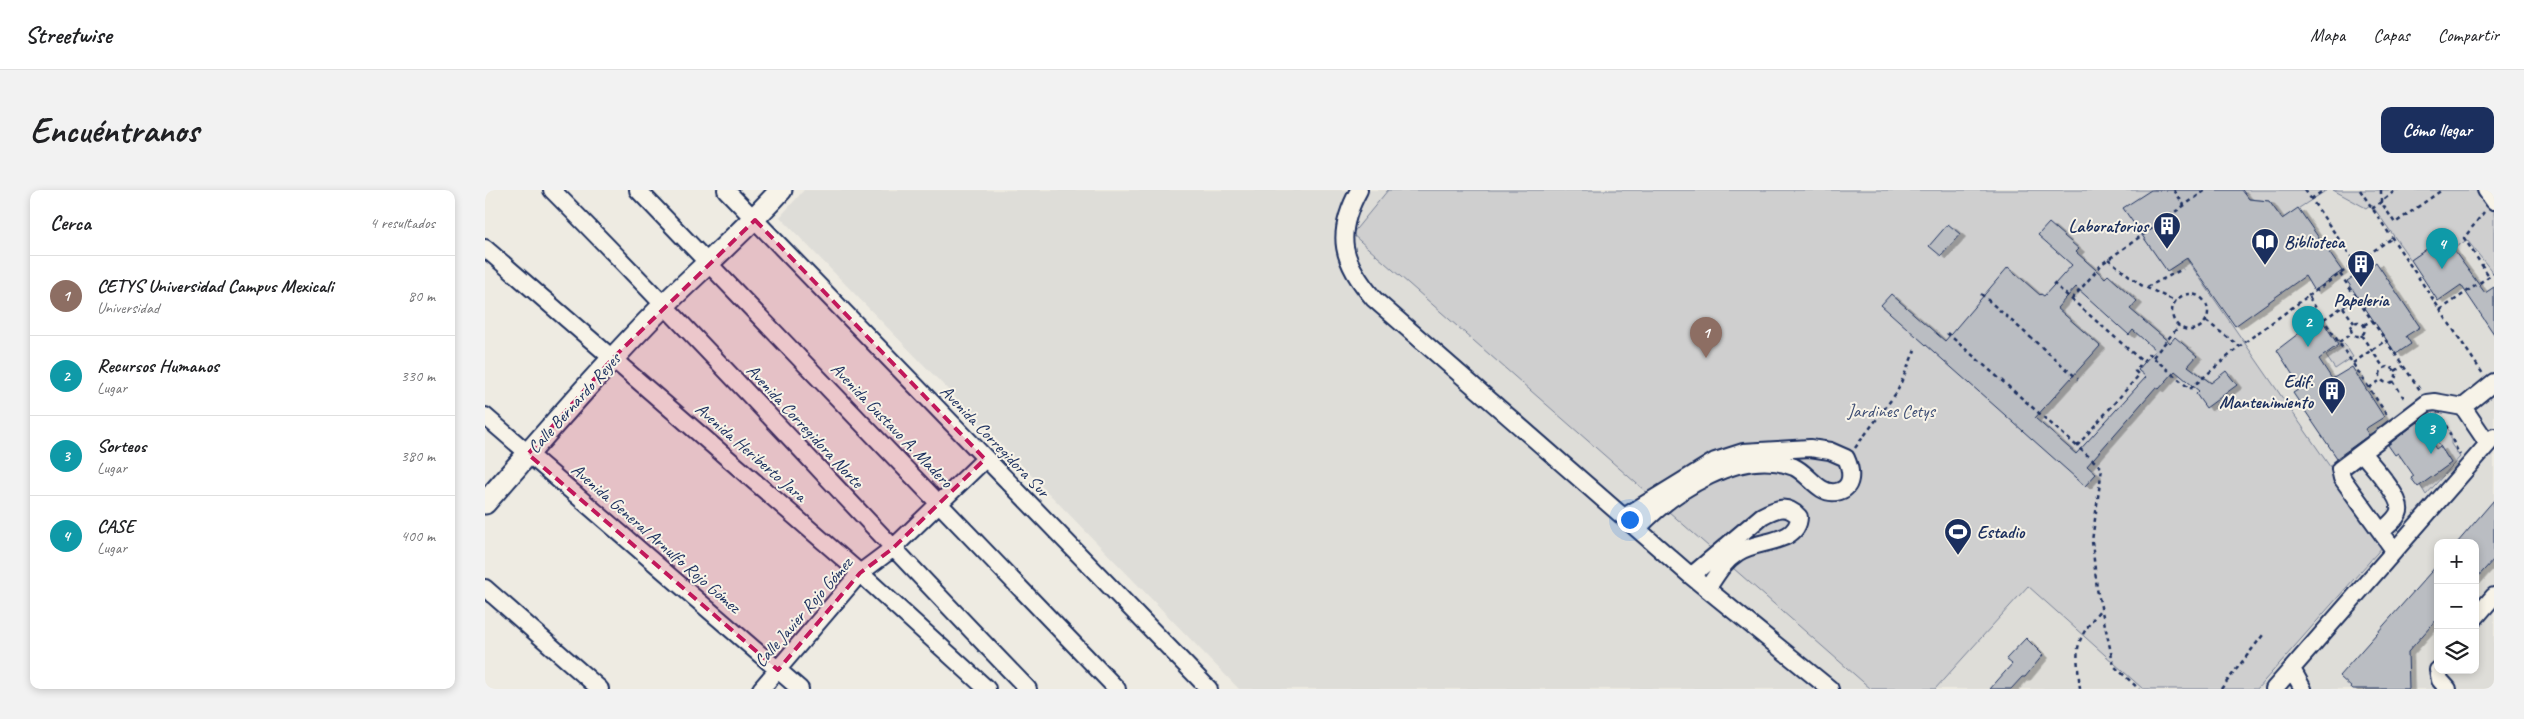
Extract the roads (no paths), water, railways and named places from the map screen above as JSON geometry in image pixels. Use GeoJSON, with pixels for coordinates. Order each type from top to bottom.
{"type":"FeatureCollection","features":[{"type":"Feature","properties":{"kind":"main road","name":"Calle Bernardo Reyes"},"geometry":{"type":"LineString","coordinates":[[485,503],[613,359],[665,304],[755,220],[781,190]]}},
{"type":"Feature","properties":{"kind":"street","name":"Avenida Corregidora Norte"},"geometry":{"type":"LineString","coordinates":[[552,190],[665,304],[892,549],[1028,689]]}},
{"type":"Feature","properties":{"kind":"street","name":"Avenida Gustavo A. Madero"},"geometry":{"type":"LineString","coordinates":[[638,190],[1117,689]]}},
{"type":"Feature","properties":{"kind":"street","name":"Avenida Corregidora Sur"},"geometry":{"type":"LineString","coordinates":[[726,190],[1209,689]]}},
{"type":"Feature","properties":{"kind":"street"},"geometry":{"type":"LineString","coordinates":[[1359,190],[1348,214],[1344,235],[1346,257],[1355,277],[1393,318],[1638,528],[1691,576],[1830,689]]}},
{"type":"Feature","properties":{"kind":"street","name":"Avenida Heriberto Jara"},"geometry":{"type":"LineString","coordinates":[[485,248],[860,573],[987,689]]}},
{"type":"Feature","properties":{"kind":"street"},"geometry":{"type":"LineString","coordinates":[[2463,407],[2492,384]]}},
{"type":"Feature","properties":{"kind":"street"},"geometry":{"type":"LineString","coordinates":[[2274,689],[2491,441],[2463,407],[2431,402],[2394,426],[2343,466],[2339,473],[2394,550]]}},
{"type":"Feature","properties":{"kind":"street","name":"Avenida General Arnulfo Rojo Gómez"},"geometry":{"type":"LineString","coordinates":[[485,416],[800,689]]}},
{"type":"Feature","properties":{"kind":"street"},"geometry":{"type":"LineString","coordinates":[[1624,517],[1715,461],[1743,452],[1811,448],[1830,450],[1846,458],[1851,470],[1850,481],[1845,488],[1837,492],[1828,492],[1795,468],[1778,462],[1759,461],[1728,468],[1699,481],[1669,499],[1638,528]]}},
{"type":"Feature","properties":{"kind":"street"},"geometry":{"type":"LineString","coordinates":[[2362,453],[2388,486],[2399,505],[2397,515],[2381,532]]}},
{"type":"Feature","properties":{"kind":"street","name":"Calle Javier Rojo Gómez"},"geometry":{"type":"LineString","coordinates":[[761,689],[860,573],[892,549],[985,459]]}},
{"type":"Feature","properties":{"kind":"street"},"geometry":{"type":"LineString","coordinates":[[1691,576],[1763,516],[1775,509],[1784,507],[1793,510],[1799,517],[1799,525],[1794,532],[1785,538],[1749,546],[1735,553],[1723,564],[1707,589]]}},
{"type":"Feature","properties":{"kind":"street"},"geometry":{"type":"LineString","coordinates":[[485,588],[601,689]]}},
{"type":"Feature","properties":{"kind":"street"},"geometry":{"type":"LineString","coordinates":[[2479,613],[2494,596]]}},
{"type":"Feature","properties":{"kind":"street"},"geometry":{"type":"LineString","coordinates":[[2292,669],[2303,689]]}},
{"type":"Feature","properties":{"kind":"street"},"geometry":{"type":"LineString","coordinates":[[2439,674],[2440,680],[2449,689]]}},
{"type":"Feature","properties":{"kind":"place","name":"Laboratorios"},"geometry":{"type":"Point","coordinates":[2167,250]}},
{"type":"Feature","properties":{"kind":"place","name":"Biblioteca"},"geometry":{"type":"Point","coordinates":[2265,266]}},
{"type":"Feature","properties":{"kind":"place","name":"CASE"},"geometry":{"type":"Point","coordinates":[2442,269]}},
{"type":"Feature","properties":{"kind":"place","name":"Papeleria"},"geometry":{"type":"Point","coordinates":[2361,288]}},
{"type":"Feature","properties":{"kind":"place","name":"Recursos Humanos"},"geometry":{"type":"Point","coordinates":[2308,347]}},
{"type":"Feature","properties":{"kind":"place","name":"CETYS Universidad Campus Mexicali"},"geometry":{"type":"Point","coordinates":[1706,358]}},
{"type":"Feature","properties":{"kind":"place","name":"Edif. Mantenimiento"},"geometry":{"type":"Point","coordinates":[2332,415]}},
{"type":"Feature","properties":{"kind":"place","name":"Sorteos"},"geometry":{"type":"Point","coordinates":[2431,454]}},
{"type":"Feature","properties":{"kind":"place","name":"Estadio"},"geometry":{"type":"Point","coordinates":[1958,556]}},
{"type":"Feature","properties":{"kind":"park label","name":"Jardines Cetys"},"geometry":{"type":"Point","coordinates":[1891,411]}}]}
